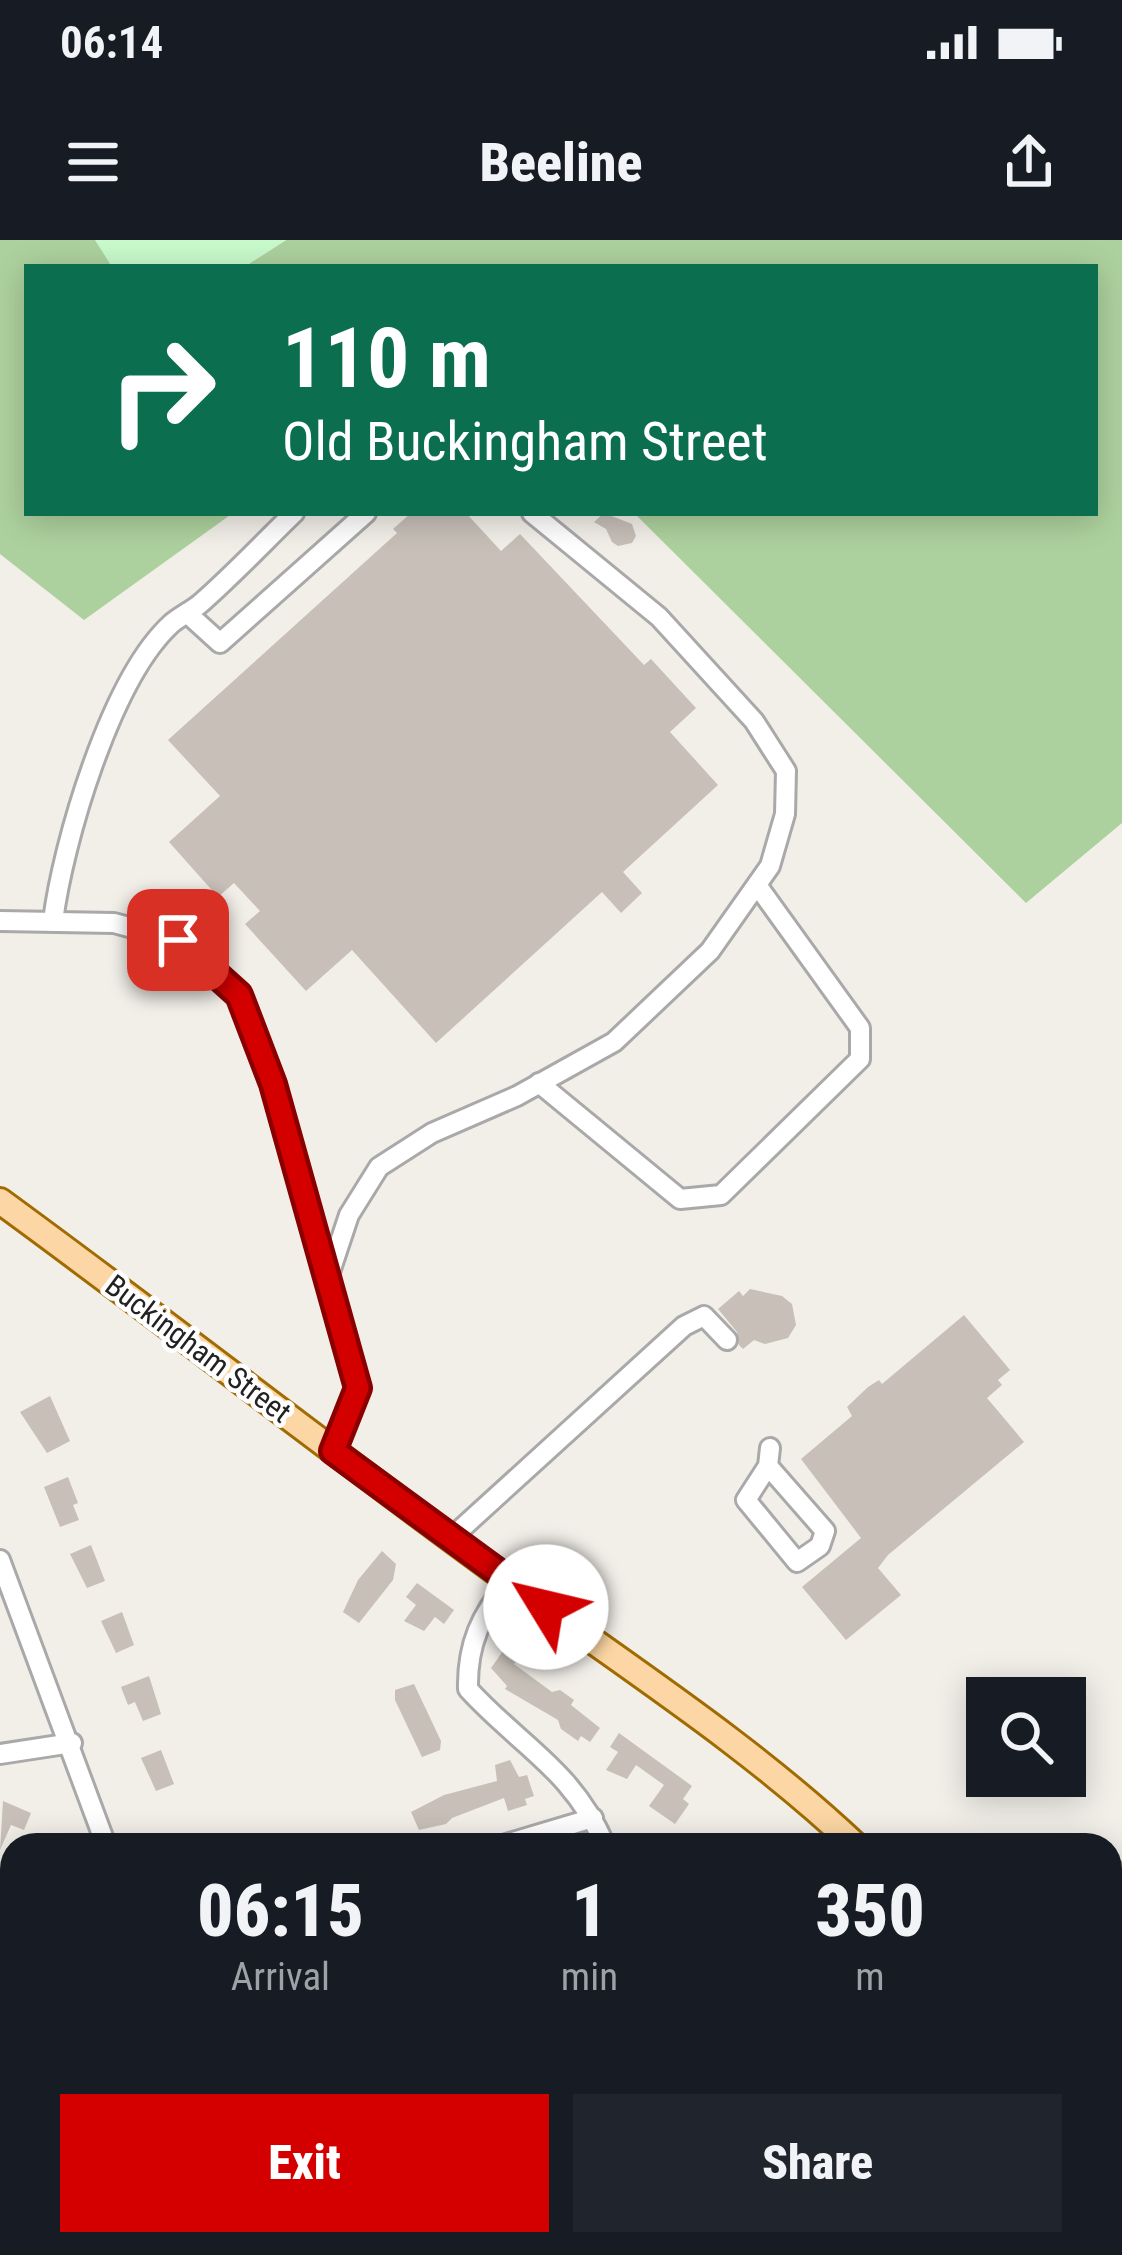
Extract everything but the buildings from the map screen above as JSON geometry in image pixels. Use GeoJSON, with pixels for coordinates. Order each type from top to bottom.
{"type":"FeatureCollection","features":[{"type":"Feature","properties":{"kind":"main road","name":"Buckingham Street"},"geometry":{"type":"LineString","coordinates":[[0,1201],[788,1784],[842,1833]]}},
{"type":"Feature","properties":{"kind":"street"},"geometry":{"type":"LineString","coordinates":[[53,921],[59,870],[75,811],[140,667],[169,626],[291,516]]}},
{"type":"Feature","properties":{"kind":"street"},"geometry":{"type":"LineString","coordinates":[[187,613],[220,643],[363,516]]}},
{"type":"Feature","properties":{"kind":"street"},"geometry":{"type":"LineString","coordinates":[[327,1281],[349,1215],[379,1167],[432,1133],[539,1084],[614,1042],[710,951],[770,866],[785,814],[786,771],[754,721],[658,617],[536,516]]}},
{"type":"Feature","properties":{"kind":"street"},"geometry":{"type":"LineString","coordinates":[[539,1084],[680,1199],[722,1195],[860,1059],[860,1028],[757,885]]}},
{"type":"Feature","properties":{"kind":"street"},"geometry":{"type":"LineString","coordinates":[[0,921],[114,923],[178,940],[239,995],[273,1084],[358,1388],[333,1451]]}},
{"type":"Feature","properties":{"kind":"street"},"geometry":{"type":"LineString","coordinates":[[452,1538],[684,1326],[704,1316],[727,1340]]}},
{"type":"Feature","properties":{"kind":"street"},"geometry":{"type":"LineString","coordinates":[[769,1457],[825,1531],[820,1546],[797,1562],[746,1500],[769,1457]]}},
{"type":"Feature","properties":{"kind":"street"},"geometry":{"type":"LineString","coordinates":[[0,1560],[102,1833]]}},
{"type":"Feature","properties":{"kind":"street"},"geometry":{"type":"LineString","coordinates":[[509,1581],[486,1609],[467,1653],[468,1689],[496,1720],[552,1762],[599,1833]]}},
{"type":"Feature","properties":{"kind":"street"},"geometry":{"type":"LineString","coordinates":[[0,1754],[72,1743]]}},
{"type":"Feature","properties":{"kind":"street"},"geometry":{"type":"LineString","coordinates":[[544,1833],[592,1819]]}},
{"type":"Feature","properties":{"kind":"green space"},"geometry":{"type":"Polygon","coordinates":[[[0,240],[132,240],[149,264],[24,264],[24,516],[229,516],[84,620],[0,554],[0,240]]]}},
{"type":"Feature","properties":{"kind":"green space"},"geometry":{"type":"Polygon","coordinates":[[[95,240],[286,240],[249,264],[110,264],[95,240]]]}},
{"type":"Feature","properties":{"kind":"green space"},"geometry":{"type":"Polygon","coordinates":[[[286,240],[1122,240],[1122,823],[1026,903],[637,516],[1098,516],[1098,264],[249,264],[286,240]]]}},
{"type":"Feature","properties":{"kind":"route"},"geometry":{"type":"LineString","coordinates":[[178,940],[239,995],[273,1084],[358,1388],[333,1451],[546,1607]]}}]}
